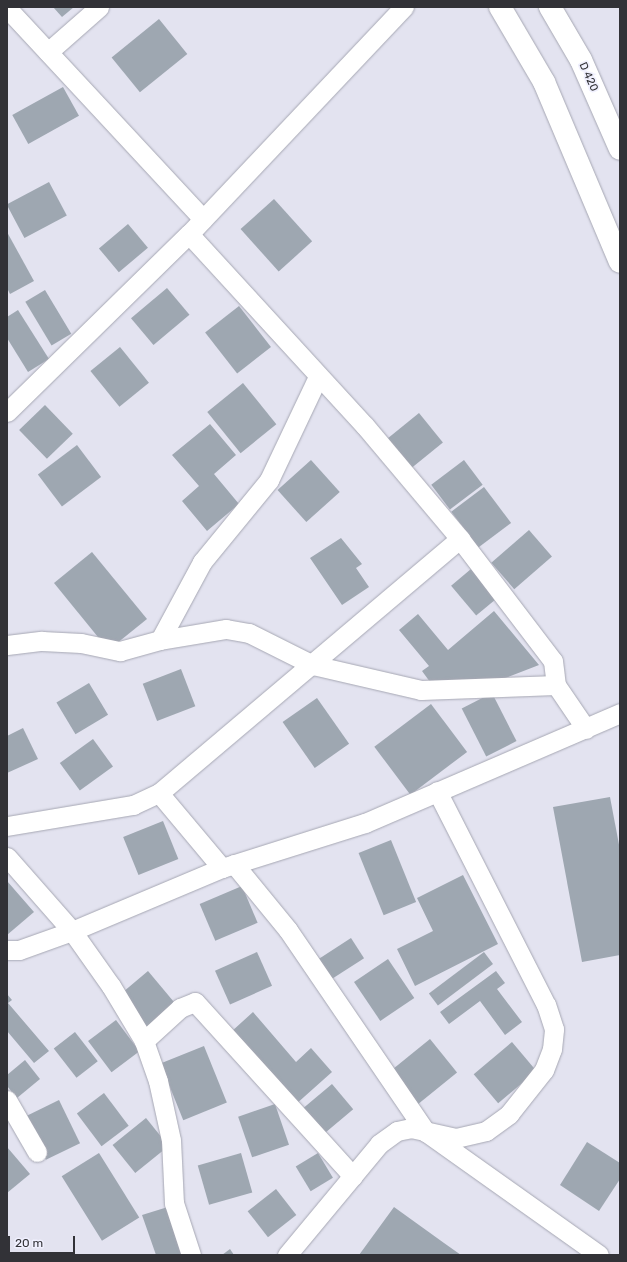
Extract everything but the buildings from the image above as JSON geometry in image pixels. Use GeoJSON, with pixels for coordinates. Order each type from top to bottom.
{"type":"FeatureCollection","features":[{"type":"Feature","properties":{"kind":"highway"},"geometry":{"type":"LineString","coordinates":[[500,7],[544,82],[620,262]]}},
{"type":"Feature","properties":{"kind":"highway","name":"D 420"},"geometry":{"type":"LineString","coordinates":[[550,7],[581,60],[620,149]]}},
{"type":"Feature","properties":{"kind":"street"},"geometry":{"type":"LineString","coordinates":[[48,52],[99,7]]}},
{"type":"Feature","properties":{"kind":"street"},"geometry":{"type":"LineString","coordinates":[[7,412],[189,234],[404,7]]}},
{"type":"Feature","properties":{"kind":"street"},"geometry":{"type":"LineString","coordinates":[[7,8],[203,219]]}},
{"type":"Feature","properties":{"kind":"street"},"geometry":{"type":"LineString","coordinates":[[189,234],[318,377],[365,426],[460,540],[553,661],[556,685],[586,729]]}},
{"type":"Feature","properties":{"kind":"street"},"geometry":{"type":"LineString","coordinates":[[160,640],[202,562],[269,480],[318,377]]}},
{"type":"Feature","properties":{"kind":"street"},"geometry":{"type":"LineString","coordinates":[[7,826],[133,805],[159,793],[460,540]]}},
{"type":"Feature","properties":{"kind":"street"},"geometry":{"type":"LineString","coordinates":[[7,645],[42,641],[81,643],[120,651],[160,640],[226,630],[249,633],[313,665],[421,690],[556,685]]}},
{"type":"Feature","properties":{"kind":"street"},"geometry":{"type":"LineString","coordinates":[[7,950],[19,950],[72,932],[228,866],[365,823],[437,791],[586,729],[620,713]]}},
{"type":"Feature","properties":{"kind":"street"},"geometry":{"type":"LineString","coordinates":[[287,1255],[379,1144],[397,1131],[411,1128],[456,1138],[486,1130],[509,1114],[544,1070],[552,1049],[554,1029],[546,1005],[437,791]]}},
{"type":"Feature","properties":{"kind":"street"},"geometry":{"type":"LineString","coordinates":[[159,793],[288,930],[426,1132],[599,1255]]}},
{"type":"Feature","properties":{"kind":"street"},"geometry":{"type":"LineString","coordinates":[[7,857],[72,932],[110,986],[144,1041],[158,1081],[171,1140],[174,1203],[191,1255]]}},
{"type":"Feature","properties":{"kind":"street"},"geometry":{"type":"LineString","coordinates":[[144,1041],[180,1008],[196,1002],[353,1176]]}},
{"type":"Feature","properties":{"kind":"street"},"geometry":{"type":"LineString","coordinates":[[7,1100],[37,1152]]}}]}
